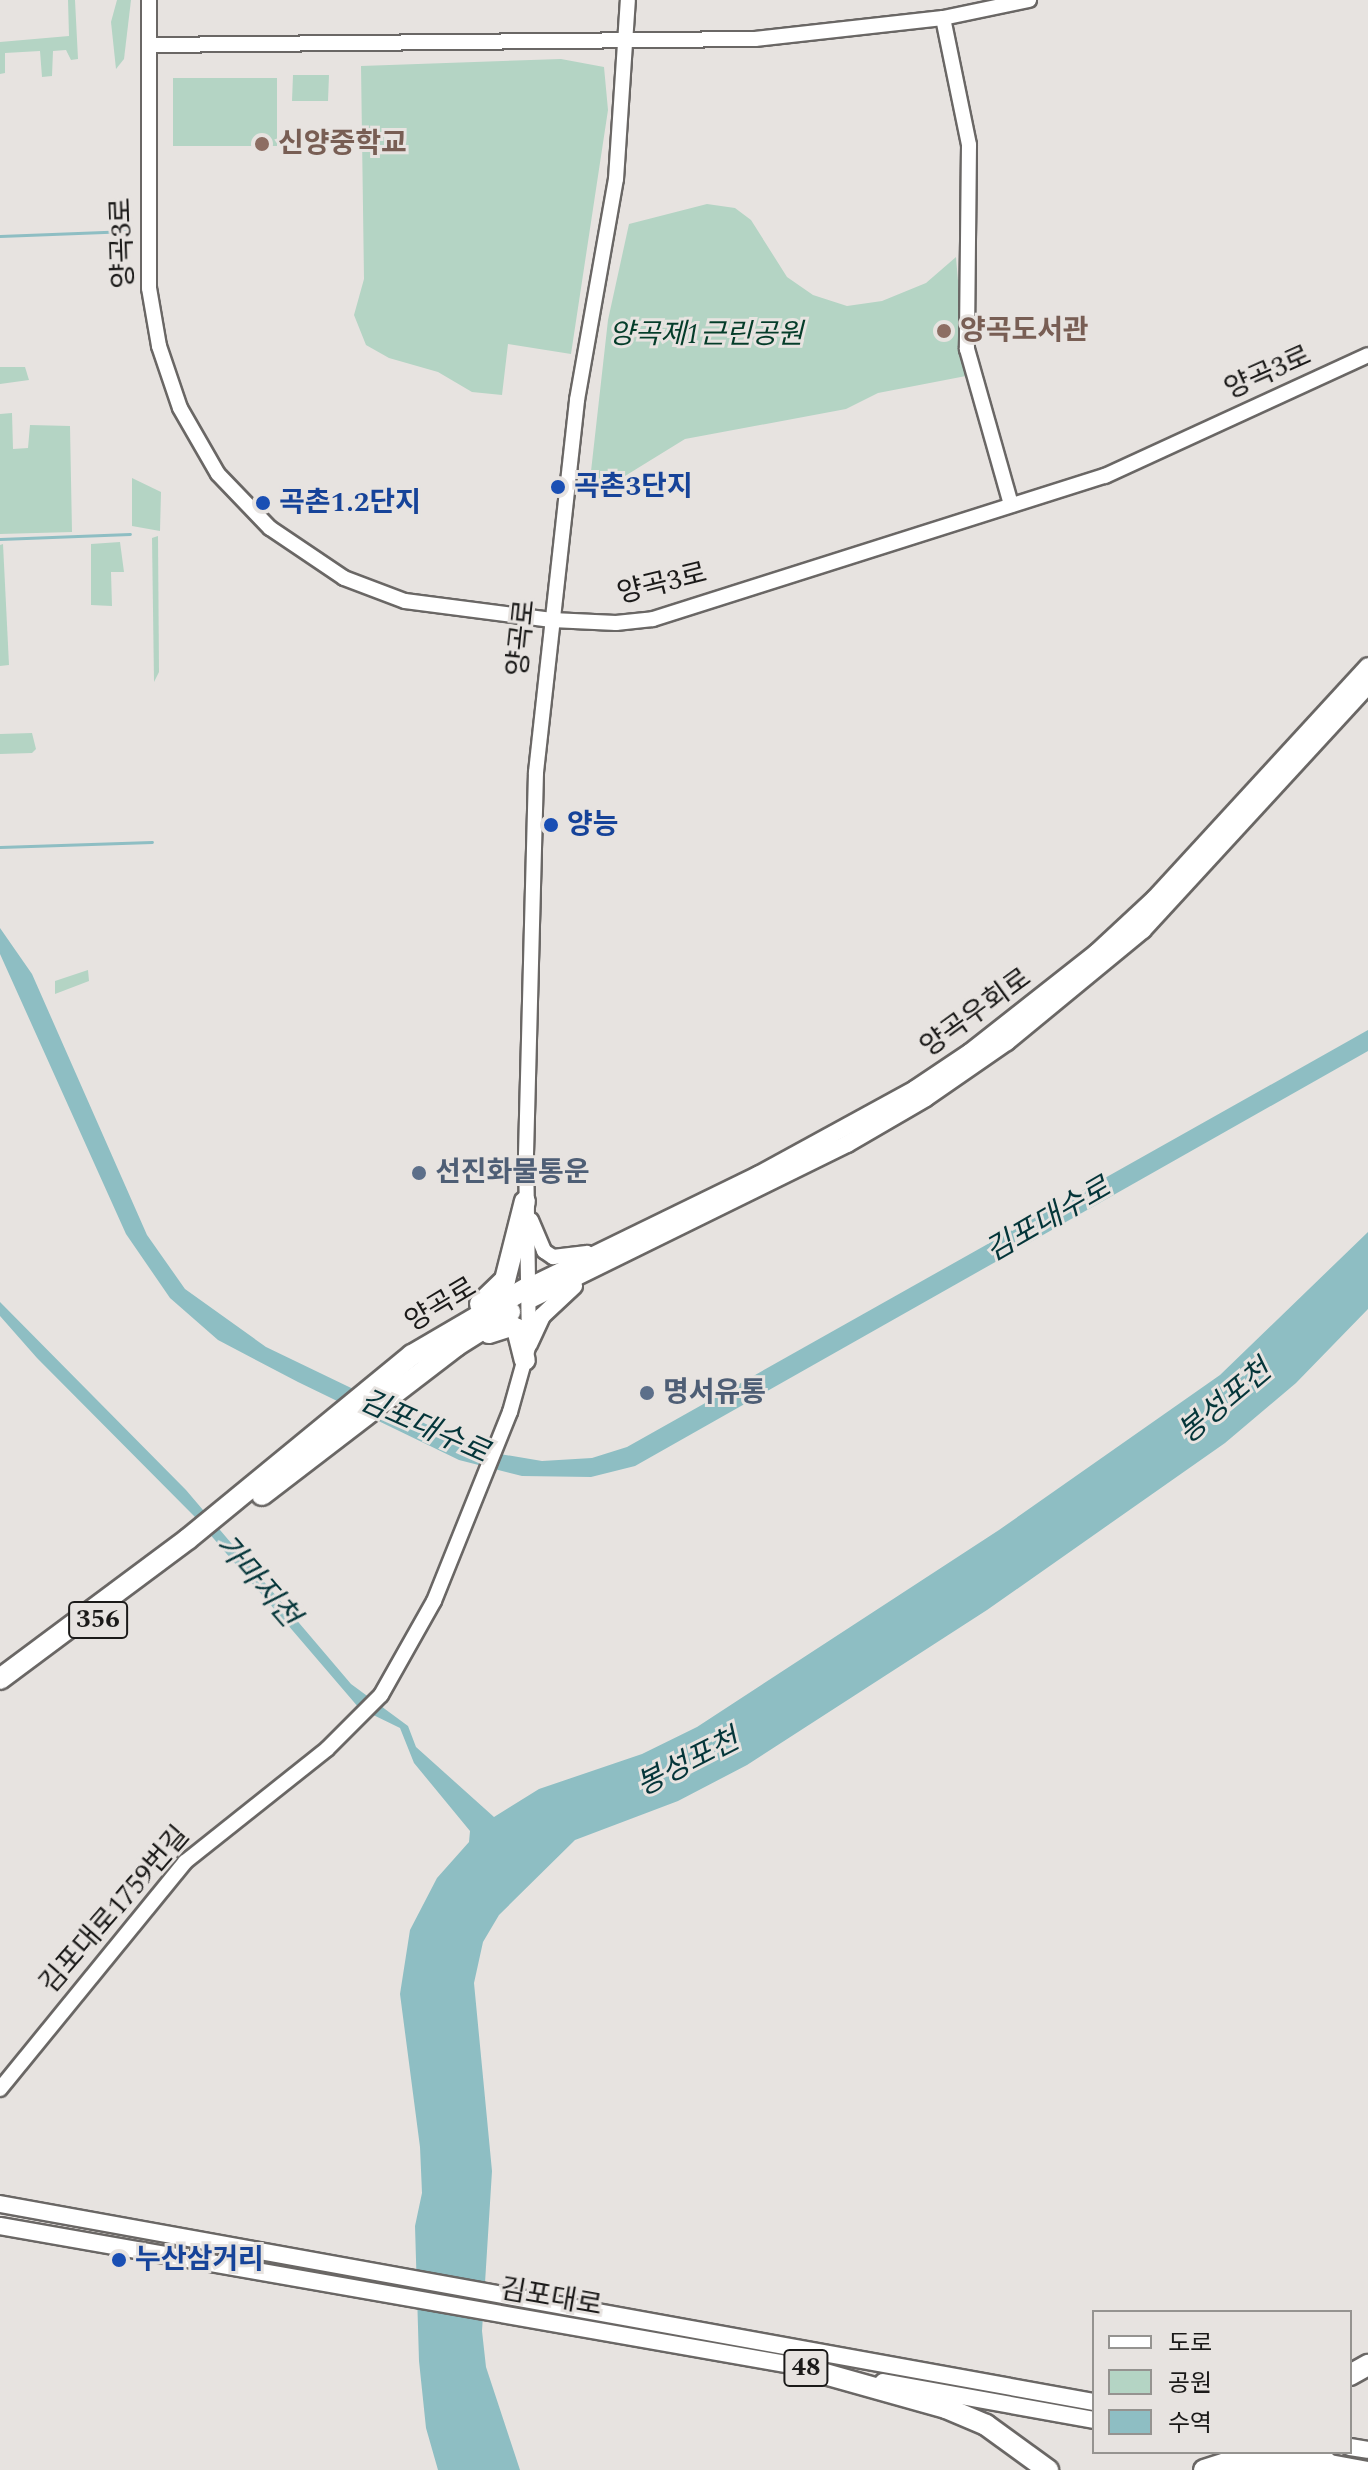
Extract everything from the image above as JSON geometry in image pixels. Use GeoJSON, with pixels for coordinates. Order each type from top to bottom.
{"type":"FeatureCollection","features":[{"type":"Feature","properties":{"kind":"highway"},"geometry":{"type":"LineString","coordinates":[[412,1355],[505,1280],[525,1201]]}},
{"type":"Feature","properties":{"kind":"highway","name":"양곡로"},"geometry":{"type":"LineString","coordinates":[[227,1515],[530,1293]]}},
{"type":"Feature","properties":{"kind":"highway","name":"양곡로"},"geometry":{"type":"LineString","coordinates":[[227,1515],[335,1418],[412,1355],[530,1293]]}},
{"type":"Feature","properties":{"kind":"highway"},"geometry":{"type":"LineString","coordinates":[[456,1346],[511,1326],[522,1335],[527,1352]]}},
{"type":"Feature","properties":{"kind":"highway","name":"356"},"geometry":{"type":"LineString","coordinates":[[0,1692],[227,1515]]}},
{"type":"Feature","properties":{"kind":"highway","name":"356"},"geometry":{"type":"LineString","coordinates":[[0,1679],[192,1543]]}},
{"type":"Feature","properties":{"kind":"highway"},"geometry":{"type":"LineString","coordinates":[[800,2367],[946,2408],[986,2425],[1048,2470]]}},
{"type":"Feature","properties":{"kind":"highway"},"geometry":{"type":"LineString","coordinates":[[1204,2470],[1234,2463],[1326,2462]]}},
{"type":"Feature","properties":{"kind":"main road","name":"양곡우회로"},"geometry":{"type":"LineString","coordinates":[[530,1293],[617,1242],[915,1089],[1041,999],[1154,899],[1368,666]]}},
{"type":"Feature","properties":{"kind":"main road","name":"양곡우회로"},"geometry":{"type":"LineString","coordinates":[[530,1293],[596,1269],[900,1114],[1060,1002],[1171,902],[1368,685]]}},
{"type":"Feature","properties":{"kind":"main road"},"geometry":{"type":"LineString","coordinates":[[527,1352],[542,1316],[596,1269]]}},
{"type":"Feature","properties":{"kind":"main road","name":"48"},"geometry":{"type":"LineString","coordinates":[[0,2204],[118,2225]]}},
{"type":"Feature","properties":{"kind":"main road"},"geometry":{"type":"LineString","coordinates":[[113,2247],[118,2225]]}},
{"type":"Feature","properties":{"kind":"main road","name":"김포대로"},"geometry":{"type":"LineString","coordinates":[[118,2225],[1092,2402]]}},
{"type":"Feature","properties":{"kind":"main road","name":"김포대로"},"geometry":{"type":"LineString","coordinates":[[0,2226],[1092,2420]]}},
{"type":"Feature","properties":{"kind":"main road"},"geometry":{"type":"LineString","coordinates":[[1280,2454],[1368,2470]]}},
{"type":"Feature","properties":{"kind":"street","name":"양곡3로"},"geometry":{"type":"LineString","coordinates":[[149,0],[148,250],[153,320],[180,408],[218,474],[288,543],[344,578],[424,606],[552,620],[616,623],[653,619],[1122,469],[1368,355]]}},
{"type":"Feature","properties":{"kind":"street","name":"양곡로"},"geometry":{"type":"LineString","coordinates":[[530,1293],[525,1201],[536,772],[579,386],[616,179],[628,0]]}},
{"type":"Feature","properties":{"kind":"street"},"geometry":{"type":"LineString","coordinates":[[150,45],[627,43],[793,38],[943,18],[1029,0]]}},
{"type":"Feature","properties":{"kind":"street"},"geometry":{"type":"LineString","coordinates":[[943,18],[970,156],[967,349],[1011,505]]}},
{"type":"Feature","properties":{"kind":"street"},"geometry":{"type":"LineString","coordinates":[[525,1201],[535,1235],[553,1257],[567,1258],[617,1242]]}},
{"type":"Feature","properties":{"kind":"street"},"geometry":{"type":"LineString","coordinates":[[527,1352],[530,1293]]}},
{"type":"Feature","properties":{"kind":"street","name":"김포대로1759번길"},"geometry":{"type":"LineString","coordinates":[[0,2089],[185,1862],[359,1721],[381,1695],[434,1601],[497,1447],[527,1352]]}},
{"type":"Feature","properties":{"kind":"green space"},"geometry":{"type":"Polygon","coordinates":[[[68,0],[75,0],[78,59],[71,60],[66,50],[53,51],[52,76],[42,77],[40,51],[5,53],[5,73],[0,74],[0,42],[69,36],[68,0]]]}},
{"type":"Feature","properties":{"kind":"green space"},"geometry":{"type":"Polygon","coordinates":[[[117,0],[131,0],[124,59],[116,69],[111,22],[117,0]]]}},
{"type":"Feature","properties":{"kind":"green space"},"geometry":{"type":"Polygon","coordinates":[[[561,59],[604,67],[608,110],[571,354],[508,344],[502,395],[472,392],[438,372],[389,358],[366,345],[354,315],[364,279],[361,66],[561,59]]]}},
{"type":"Feature","properties":{"kind":"green space"},"geometry":{"type":"Polygon","coordinates":[[[293,75],[329,75],[328,101],[292,101],[293,75]]]}},
{"type":"Feature","properties":{"kind":"green space"},"geometry":{"type":"Polygon","coordinates":[[[173,78],[277,78],[277,146],[173,146],[173,78]]]}},
{"type":"Feature","properties":{"kind":"green space","name":"양곡제1근린공원"},"geometry":{"type":"Polygon","coordinates":[[[707,204],[735,208],[751,220],[787,277],[813,295],[847,306],[882,301],[926,283],[956,257],[966,376],[878,393],[846,409],[685,439],[599,492],[589,489],[608,320],[629,224],[707,204]]]}},
{"type":"Feature","properties":{"kind":"green space"},"geometry":{"type":"Polygon","coordinates":[[[0,367],[25,367],[29,380],[0,384],[0,367]]]}},
{"type":"Feature","properties":{"kind":"green space"},"geometry":{"type":"Polygon","coordinates":[[[12,413],[13,449],[28,448],[30,425],[70,426],[72,532],[0,534],[0,414],[12,413]]]}},
{"type":"Feature","properties":{"kind":"green space"},"geometry":{"type":"Polygon","coordinates":[[[132,478],[161,492],[160,531],[132,526],[132,478]]]}},
{"type":"Feature","properties":{"kind":"green space"},"geometry":{"type":"Polygon","coordinates":[[[158,536],[159,672],[154,682],[152,538],[158,536]]]}},
{"type":"Feature","properties":{"kind":"green space"},"geometry":{"type":"Polygon","coordinates":[[[120,542],[124,572],[111,572],[112,606],[91,605],[91,544],[120,542]]]}},
{"type":"Feature","properties":{"kind":"green space"},"geometry":{"type":"Polygon","coordinates":[[[3,544],[9,665],[0,666],[0,545],[3,544]]]}},
{"type":"Feature","properties":{"kind":"green space"},"geometry":{"type":"Polygon","coordinates":[[[32,733],[36,749],[32,753],[0,754],[0,734],[32,733]]]}},
{"type":"Feature","properties":{"kind":"green space"},"geometry":{"type":"Polygon","coordinates":[[[88,970],[89,981],[55,994],[55,981],[88,970]]]}},
{"type":"Feature","properties":{"kind":"water","name":"김포대수로"},"geometry":{"type":"Polygon","coordinates":[[[0,928],[32,974],[147,1235],[185,1289],[266,1347],[488,1452],[542,1461],[592,1458],[627,1447],[1368,1030],[1368,1051],[635,1466],[591,1477],[522,1476],[459,1460],[298,1382],[218,1340],[170,1298],[126,1234],[0,954],[0,928]]]}},
{"type":"Feature","properties":{"kind":"water"},"geometry":{"type":"Polygon","coordinates":[[[1368,1232],[1368,1309],[1296,1383],[1225,1443],[987,1610],[747,1765],[678,1801],[575,1840],[499,1915],[483,1942],[474,1983],[492,2171],[482,2331],[486,2367],[520,2470],[438,2470],[426,2428],[419,2361],[415,2226],[422,2193],[420,2147],[400,1994],[410,1930],[437,1878],[469,1842],[470,1831],[414,1763],[400,1728],[359,1708],[196,1518],[37,1358],[0,1316],[0,1302],[186,1490],[351,1684],[408,1726],[416,1747],[494,1817],[539,1789],[642,1754],[697,1727],[999,1530],[1220,1375],[1368,1232]]]}},
{"type":"Feature","properties":{"kind":"waterway"},"geometry":{"type":"LineString","coordinates":[[0,236],[130,231]]}},
{"type":"Feature","properties":{"kind":"waterway"},"geometry":{"type":"LineString","coordinates":[[0,539],[130,534]]}},
{"type":"Feature","properties":{"kind":"waterway"},"geometry":{"type":"LineString","coordinates":[[0,847],[152,842]]}},
{"type":"Feature","properties":{"kind":"place","name":"신양중학교"},"geometry":{"type":"Point","coordinates":[262,144]}},
{"type":"Feature","properties":{"kind":"place","name":"양곡도서관"},"geometry":{"type":"Point","coordinates":[944,331]}},
{"type":"Feature","properties":{"kind":"place","name":"곡촌3단지"},"geometry":{"type":"Point","coordinates":[558,487]}},
{"type":"Feature","properties":{"kind":"place","name":"곡촌1.2단지"},"geometry":{"type":"Point","coordinates":[263,503]}},
{"type":"Feature","properties":{"kind":"place","name":"양능"},"geometry":{"type":"Point","coordinates":[551,825]}},
{"type":"Feature","properties":{"kind":"place","name":"선진화물통운"},"geometry":{"type":"Point","coordinates":[419,1173]}},
{"type":"Feature","properties":{"kind":"place","name":"명서유통"},"geometry":{"type":"Point","coordinates":[647,1393]}},
{"type":"Feature","properties":{"kind":"place","name":"누산삼거리"},"geometry":{"type":"Point","coordinates":[119,2260]}},
{"type":"Feature","properties":{"kind":"water label","name":"봉성포천"},"geometry":{"type":"Point","coordinates":[1225,1402]}},
{"type":"Feature","properties":{"kind":"water label","name":"가마지천"},"geometry":{"type":"Point","coordinates":[257,1581]}},
{"type":"Feature","properties":{"kind":"water label","name":"봉성포천"},"geometry":{"type":"Point","coordinates":[688,1763]}}]}
